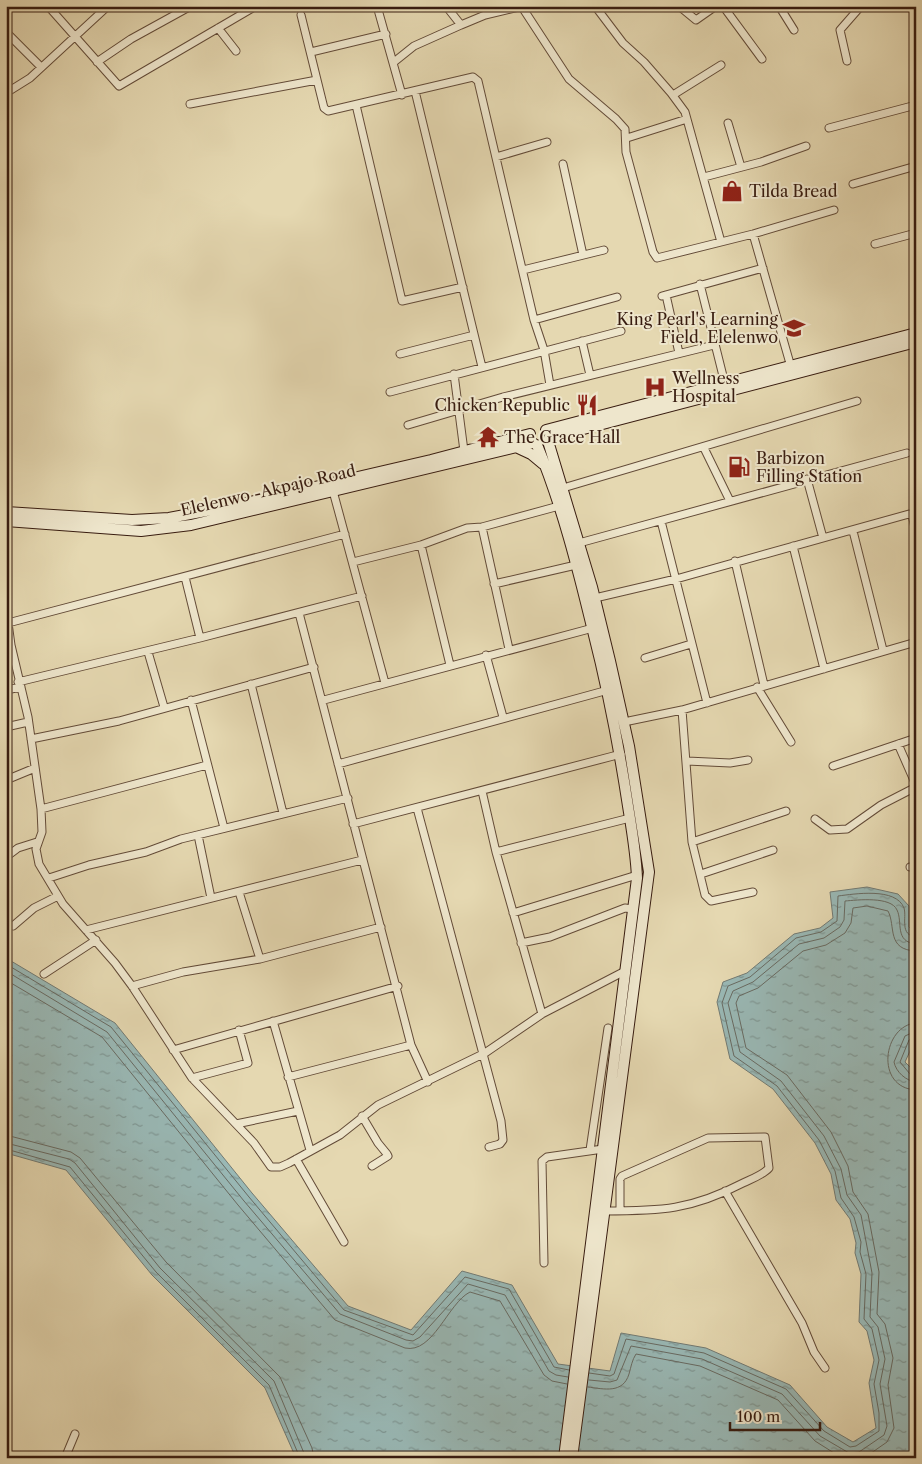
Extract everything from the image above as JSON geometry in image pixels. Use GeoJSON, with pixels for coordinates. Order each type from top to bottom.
{"type":"FeatureCollection","features":[{"type":"Feature","properties":{"kind":"main road"},"geometry":{"type":"LineString","coordinates":[[533,441],[543,445],[547,436],[725,384],[916,333]]}},
{"type":"Feature","properties":{"kind":"main road"},"geometry":{"type":"LineString","coordinates":[[547,436],[566,434],[916,342]]}},
{"type":"Feature","properties":{"kind":"main road"},"geometry":{"type":"LineString","coordinates":[[564,1458],[593,1258],[604,1211],[649,872],[624,722],[595,598],[547,436],[537,428],[533,441],[545,466],[559,506],[608,690],[621,754],[636,850],[637,875],[602,1149],[593,1258],[572,1458]]}},
{"type":"Feature","properties":{"kind":"main road"},"geometry":{"type":"LineString","coordinates":[[554,458],[557,445],[566,434]]}},
{"type":"Feature","properties":{"kind":"main road","name":"Elelenwo -Akpajo Road"},"geometry":{"type":"LineString","coordinates":[[6,512],[132,520],[168,518],[237,505],[464,451],[533,441]]}},
{"type":"Feature","properties":{"kind":"main road","name":"Elelenwo -Akpajo Road"},"geometry":{"type":"LineString","coordinates":[[6,521],[162,530],[333,491],[516,447],[533,441]]}},
{"type":"Feature","properties":{"kind":"main road"},"geometry":{"type":"LineString","coordinates":[[516,447],[531,454],[545,466]]}},
{"type":"Feature","properties":{"kind":"street"},"geometry":{"type":"LineString","coordinates":[[48,6],[119,86],[256,6]]}},
{"type":"Feature","properties":{"kind":"street"},"geometry":{"type":"LineString","coordinates":[[6,93],[42,67],[108,6]]}},
{"type":"Feature","properties":{"kind":"street"},"geometry":{"type":"LineString","coordinates":[[97,62],[131,39],[191,6]]}},
{"type":"Feature","properties":{"kind":"street"},"geometry":{"type":"LineString","coordinates":[[377,6],[402,94]]}},
{"type":"Feature","properties":{"kind":"street"},"geometry":{"type":"LineString","coordinates":[[446,6],[460,25]]}},
{"type":"Feature","properties":{"kind":"street"},"geometry":{"type":"LineString","coordinates":[[484,6],[490,14]]}},
{"type":"Feature","properties":{"kind":"street"},"geometry":{"type":"LineString","coordinates":[[394,62],[414,46],[460,25],[490,14],[522,6],[567,77],[625,129],[627,138],[626,152],[653,252],[657,258],[753,234],[834,210]]}},
{"type":"Feature","properties":{"kind":"street"},"geometry":{"type":"LineString","coordinates":[[595,6],[623,43],[644,62],[673,95],[687,119],[721,242]]}},
{"type":"Feature","properties":{"kind":"street"},"geometry":{"type":"LineString","coordinates":[[679,6],[696,20],[716,6]]}},
{"type":"Feature","properties":{"kind":"street"},"geometry":{"type":"LineString","coordinates":[[723,6],[762,59]]}},
{"type":"Feature","properties":{"kind":"street"},"geometry":{"type":"LineString","coordinates":[[779,6],[794,30]]}},
{"type":"Feature","properties":{"kind":"street"},"geometry":{"type":"LineString","coordinates":[[847,61],[840,30],[861,6]]}},
{"type":"Feature","properties":{"kind":"street"},"geometry":{"type":"LineString","coordinates":[[301,15],[325,110],[332,111],[476,78],[534,320],[544,350],[550,386]]}},
{"type":"Feature","properties":{"kind":"street"},"geometry":{"type":"LineString","coordinates":[[218,28],[236,50]]}},
{"type":"Feature","properties":{"kind":"street"},"geometry":{"type":"LineString","coordinates":[[6,32],[42,67]]}},
{"type":"Feature","properties":{"kind":"street"},"geometry":{"type":"LineString","coordinates":[[311,52],[386,34]]}},
{"type":"Feature","properties":{"kind":"street"},"geometry":{"type":"LineString","coordinates":[[673,95],[721,65]]}},
{"type":"Feature","properties":{"kind":"street"},"geometry":{"type":"LineString","coordinates":[[190,104],[317,80]]}},
{"type":"Feature","properties":{"kind":"street"},"geometry":{"type":"LineString","coordinates":[[415,91],[482,367]]}},
{"type":"Feature","properties":{"kind":"street"},"geometry":{"type":"LineString","coordinates":[[356,105],[402,301],[463,287]]}},
{"type":"Feature","properties":{"kind":"street"},"geometry":{"type":"LineString","coordinates":[[829,128],[916,105]]}},
{"type":"Feature","properties":{"kind":"street"},"geometry":{"type":"LineString","coordinates":[[627,138],[687,119]]}},
{"type":"Feature","properties":{"kind":"street"},"geometry":{"type":"LineString","coordinates":[[728,123],[741,167]]}},
{"type":"Feature","properties":{"kind":"street"},"geometry":{"type":"LineString","coordinates":[[496,157],[547,142]]}},
{"type":"Feature","properties":{"kind":"street"},"geometry":{"type":"LineString","coordinates":[[704,177],[806,146]]}},
{"type":"Feature","properties":{"kind":"street"},"geometry":{"type":"LineString","coordinates":[[563,164],[583,255]]}},
{"type":"Feature","properties":{"kind":"street"},"geometry":{"type":"LineString","coordinates":[[853,184],[916,166]]}},
{"type":"Feature","properties":{"kind":"street"},"geometry":{"type":"LineString","coordinates":[[753,234],[791,367]]}},
{"type":"Feature","properties":{"kind":"street"},"geometry":{"type":"LineString","coordinates":[[875,244],[916,234]]}},
{"type":"Feature","properties":{"kind":"street"},"geometry":{"type":"LineString","coordinates":[[523,270],[604,250]]}},
{"type":"Feature","properties":{"kind":"street"},"geometry":{"type":"LineString","coordinates":[[678,353],[664,295],[763,268]]}},
{"type":"Feature","properties":{"kind":"street"},"geometry":{"type":"LineString","coordinates":[[700,284],[725,384]]}},
{"type":"Feature","properties":{"kind":"street"},"geometry":{"type":"LineString","coordinates":[[534,320],[616,298]]}},
{"type":"Feature","properties":{"kind":"street"},"geometry":{"type":"LineString","coordinates":[[390,392],[621,331]]}},
{"type":"Feature","properties":{"kind":"street"},"geometry":{"type":"LineString","coordinates":[[400,354],[474,335]]}},
{"type":"Feature","properties":{"kind":"street"},"geometry":{"type":"LineString","coordinates":[[582,341],[590,375]]}},
{"type":"Feature","properties":{"kind":"street"},"geometry":{"type":"LineString","coordinates":[[408,425],[590,375],[714,345]]}},
{"type":"Feature","properties":{"kind":"street"},"geometry":{"type":"LineString","coordinates":[[454,374],[464,451]]}},
{"type":"Feature","properties":{"kind":"street"},"geometry":{"type":"LineString","coordinates":[[563,488],[857,402]]}},
{"type":"Feature","properties":{"kind":"street"},"geometry":{"type":"LineString","coordinates":[[704,448],[730,501]]}},
{"type":"Feature","properties":{"kind":"street"},"geometry":{"type":"LineString","coordinates":[[579,543],[907,453]]}},
{"type":"Feature","properties":{"kind":"street"},"geometry":{"type":"LineString","coordinates":[[807,479],[823,538]]}},
{"type":"Feature","properties":{"kind":"street"},"geometry":{"type":"LineString","coordinates":[[333,491],[385,683]]}},
{"type":"Feature","properties":{"kind":"street"},"geometry":{"type":"LineString","coordinates":[[353,562],[421,545],[467,528],[482,527],[559,506]]}},
{"type":"Feature","properties":{"kind":"street"},"geometry":{"type":"LineString","coordinates":[[595,598],[676,579],[909,514],[912,515],[916,532]]}},
{"type":"Feature","properties":{"kind":"street"},"geometry":{"type":"LineString","coordinates":[[661,521],[707,703]]}},
{"type":"Feature","properties":{"kind":"street"},"geometry":{"type":"LineString","coordinates":[[482,527],[509,649]]}},
{"type":"Feature","properties":{"kind":"street"},"geometry":{"type":"LineString","coordinates":[[852,531],[882,650]]}},
{"type":"Feature","properties":{"kind":"street"},"geometry":{"type":"LineString","coordinates":[[8,623],[345,534]]}},
{"type":"Feature","properties":{"kind":"street"},"geometry":{"type":"LineString","coordinates":[[421,545],[450,665]]}},
{"type":"Feature","properties":{"kind":"street"},"geometry":{"type":"LineString","coordinates":[[792,546],[824,669]]}},
{"type":"Feature","properties":{"kind":"street"},"geometry":{"type":"LineString","coordinates":[[735,561],[761,686],[790,742]]}},
{"type":"Feature","properties":{"kind":"street"},"geometry":{"type":"LineString","coordinates":[[494,584],[576,565]]}},
{"type":"Feature","properties":{"kind":"street"},"geometry":{"type":"LineString","coordinates":[[185,577],[200,638]]}},
{"type":"Feature","properties":{"kind":"street"},"geometry":{"type":"LineString","coordinates":[[6,690],[362,596]]}},
{"type":"Feature","properties":{"kind":"street"},"geometry":{"type":"LineString","coordinates":[[6,608],[8,645],[20,685],[28,722],[41,809],[42,832],[36,842],[39,864],[58,896],[132,986],[192,1078],[254,1143],[272,1167],[280,1168],[340,1135],[362,1116],[397,1095],[428,1082],[447,1069],[484,1053],[542,1014],[625,971]]}},
{"type":"Feature","properties":{"kind":"street"},"geometry":{"type":"LineString","coordinates":[[299,613],[324,700],[362,860],[398,986],[412,1046],[428,1082]]}},
{"type":"Feature","properties":{"kind":"street"},"geometry":{"type":"LineString","coordinates":[[324,700],[486,655],[593,628]]}},
{"type":"Feature","properties":{"kind":"street"},"geometry":{"type":"LineString","coordinates":[[624,722],[682,710],[824,669],[882,650],[916,642]]}},
{"type":"Feature","properties":{"kind":"street"},"geometry":{"type":"LineString","coordinates":[[645,658],[691,644]]}},
{"type":"Feature","properties":{"kind":"street"},"geometry":{"type":"LineString","coordinates":[[148,652],[164,707]]}},
{"type":"Feature","properties":{"kind":"street"},"geometry":{"type":"LineString","coordinates":[[486,655],[503,717]]}},
{"type":"Feature","properties":{"kind":"street"},"geometry":{"type":"LineString","coordinates":[[31,739],[120,721],[164,707],[314,667]]}},
{"type":"Feature","properties":{"kind":"street"},"geometry":{"type":"LineString","coordinates":[[251,684],[283,813]]}},
{"type":"Feature","properties":{"kind":"street"},"geometry":{"type":"LineString","coordinates":[[338,764],[503,717],[608,690]]}},
{"type":"Feature","properties":{"kind":"street"},"geometry":{"type":"LineString","coordinates":[[191,700],[224,828]]}},
{"type":"Feature","properties":{"kind":"street"},"geometry":{"type":"LineString","coordinates":[[682,710],[692,842],[702,874],[705,895],[711,902],[753,892]]}},
{"type":"Feature","properties":{"kind":"street"},"geometry":{"type":"LineString","coordinates":[[6,727],[28,722]]}},
{"type":"Feature","properties":{"kind":"street"},"geometry":{"type":"LineString","coordinates":[[834,766],[916,738]]}},
{"type":"Feature","properties":{"kind":"street"},"geometry":{"type":"LineString","coordinates":[[815,819],[830,830],[847,829],[881,805],[916,786],[898,744]]}},
{"type":"Feature","properties":{"kind":"street"},"geometry":{"type":"LineString","coordinates":[[353,824],[621,754]]}},
{"type":"Feature","properties":{"kind":"street"},"geometry":{"type":"LineString","coordinates":[[687,761],[730,762],[748,760]]}},
{"type":"Feature","properties":{"kind":"street"},"geometry":{"type":"LineString","coordinates":[[41,809],[207,765]]}},
{"type":"Feature","properties":{"kind":"street"},"geometry":{"type":"LineString","coordinates":[[6,780],[35,768]]}},
{"type":"Feature","properties":{"kind":"street"},"geometry":{"type":"LineString","coordinates":[[482,791],[496,852],[542,1014]]}},
{"type":"Feature","properties":{"kind":"street"},"geometry":{"type":"LineString","coordinates":[[49,878],[89,865],[146,852],[224,828],[348,798]]}},
{"type":"Feature","properties":{"kind":"street"},"geometry":{"type":"LineString","coordinates":[[417,808],[495,1091],[503,1140],[500,1144],[489,1147]]}},
{"type":"Feature","properties":{"kind":"street"},"geometry":{"type":"LineString","coordinates":[[692,842],[786,811]]}},
{"type":"Feature","properties":{"kind":"street"},"geometry":{"type":"LineString","coordinates":[[496,852],[630,818]]}},
{"type":"Feature","properties":{"kind":"street"},"geometry":{"type":"LineString","coordinates":[[198,835],[211,898]]}},
{"type":"Feature","properties":{"kind":"street"},"geometry":{"type":"LineString","coordinates":[[6,857],[18,848],[36,842]]}},
{"type":"Feature","properties":{"kind":"street"},"geometry":{"type":"LineString","coordinates":[[702,874],[773,850]]}},
{"type":"Feature","properties":{"kind":"street"},"geometry":{"type":"LineString","coordinates":[[86,930],[362,860]]}},
{"type":"Feature","properties":{"kind":"street"},"geometry":{"type":"LineString","coordinates":[[513,913],[637,875]]}},
{"type":"Feature","properties":{"kind":"street"},"geometry":{"type":"LineString","coordinates":[[239,892],[260,959]]}},
{"type":"Feature","properties":{"kind":"street"},"geometry":{"type":"LineString","coordinates":[[13,926],[34,908],[58,896]]}},
{"type":"Feature","properties":{"kind":"street"},"geometry":{"type":"LineString","coordinates":[[521,943],[550,937],[624,908],[633,909]]}},
{"type":"Feature","properties":{"kind":"street"},"geometry":{"type":"LineString","coordinates":[[132,986],[174,974],[260,959],[381,927]]}},
{"type":"Feature","properties":{"kind":"street"},"geometry":{"type":"LineString","coordinates":[[44,974],[96,940]]}},
{"type":"Feature","properties":{"kind":"street"},"geometry":{"type":"LineString","coordinates":[[173,1050],[398,986]]}},
{"type":"Feature","properties":{"kind":"street"},"geometry":{"type":"LineString","coordinates":[[273,1020],[310,1150]]}},
{"type":"Feature","properties":{"kind":"street"},"geometry":{"type":"LineString","coordinates":[[590,1150],[608,1028]]}},
{"type":"Feature","properties":{"kind":"street"},"geometry":{"type":"LineString","coordinates":[[192,1078],[248,1063],[238,1030]]}},
{"type":"Feature","properties":{"kind":"street"},"geometry":{"type":"LineString","coordinates":[[288,1077],[412,1046]]}},
{"type":"Feature","properties":{"kind":"street"},"geometry":{"type":"LineString","coordinates":[[236,1124],[298,1111]]}},
{"type":"Feature","properties":{"kind":"street"},"geometry":{"type":"LineString","coordinates":[[362,1116],[378,1143],[388,1154],[388,1156],[372,1166]]}},
{"type":"Feature","properties":{"kind":"street"},"geometry":{"type":"LineString","coordinates":[[604,1211],[620,1211],[670,1210],[694,1204],[725,1191],[769,1168],[765,1137],[708,1138],[622,1176],[620,1179],[620,1211]]}},
{"type":"Feature","properties":{"kind":"street"},"geometry":{"type":"LineString","coordinates":[[544,1263],[542,1161],[547,1157],[602,1149]]}},
{"type":"Feature","properties":{"kind":"street"},"geometry":{"type":"LineString","coordinates":[[296,1159],[344,1242]]}},
{"type":"Feature","properties":{"kind":"street"},"geometry":{"type":"LineString","coordinates":[[725,1191],[802,1323],[814,1352],[825,1368]]}},
{"type":"Feature","properties":{"kind":"street"},"geometry":{"type":"LineString","coordinates":[[65,1458],[75,1434]]}},
{"type":"Feature","properties":{"kind":"water"},"geometry":{"type":"Polygon","coordinates":[[[867,887],[898,894],[909,906],[909,927],[916,934],[916,1038],[905,1062],[916,1073],[916,1458],[296,1458],[265,1388],[152,1275],[66,1170],[6,1153],[6,958],[115,1023],[252,1193],[348,1306],[411,1330],[462,1271],[512,1285],[558,1364],[610,1371],[621,1333],[706,1348],[790,1385],[827,1427],[853,1442],[876,1428],[869,1383],[874,1360],[867,1331],[859,1322],[861,1274],[855,1253],[856,1243],[850,1219],[836,1200],[831,1174],[815,1143],[773,1089],[730,1059],[717,1002],[723,982],[747,973],[794,934],[820,928],[833,918],[830,892],[867,887]]]}},
{"type":"Feature","properties":{"kind":"place","name":"Tilda Bread"},"geometry":{"type":"Point","coordinates":[732,191]}},
{"type":"Feature","properties":{"kind":"place","name":"King Pearl's Learning Field, Elelenwo"},"geometry":{"type":"Point","coordinates":[794,328]}},
{"type":"Feature","properties":{"kind":"place","name":"Wellness Hospital"},"geometry":{"type":"Point","coordinates":[655,387]}},
{"type":"Feature","properties":{"kind":"place","name":"Chicken Republic"},"geometry":{"type":"Point","coordinates":[587,405]}},
{"type":"Feature","properties":{"kind":"place","name":"The Grace Hall"},"geometry":{"type":"Point","coordinates":[488,437]}},
{"type":"Feature","properties":{"kind":"place","name":"Barbizon Filling Station"},"geometry":{"type":"Point","coordinates":[739,467]}}]}
